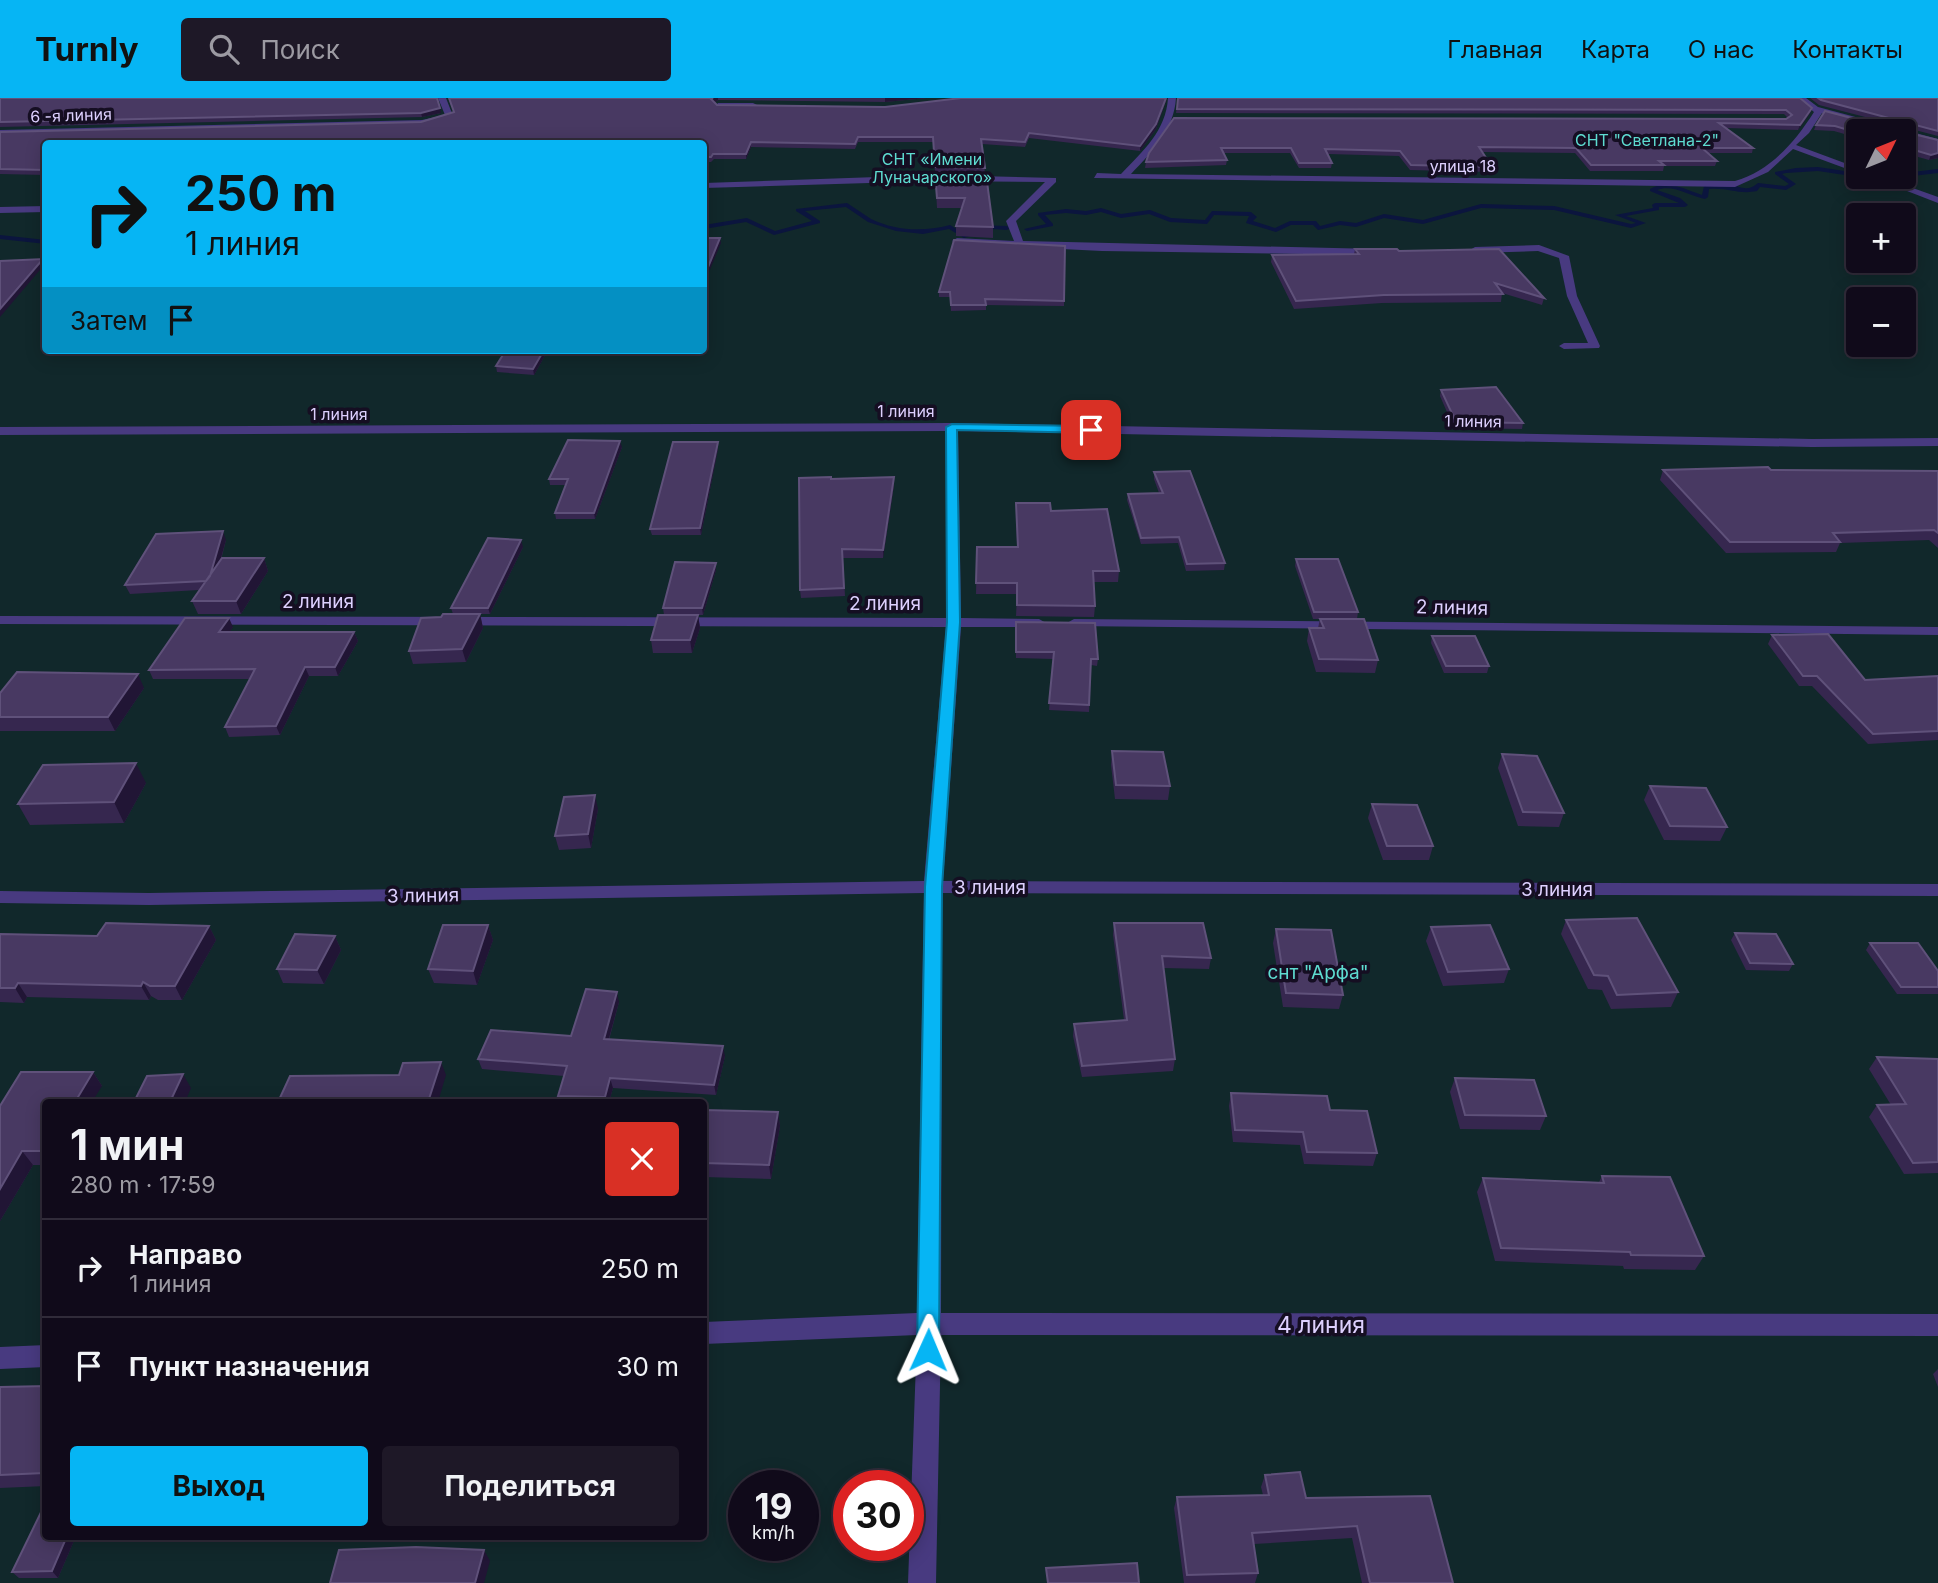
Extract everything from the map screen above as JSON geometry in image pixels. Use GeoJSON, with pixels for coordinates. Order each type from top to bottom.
{"type":"FeatureCollection","features":[{"type":"Feature","properties":{"kind":"street","name":"6 -я линия"},"geometry":{"type":"LineString","coordinates":[[0,132],[438,120],[449,116],[442,98]]}},
{"type":"Feature","properties":{"kind":"street"},"geometry":{"type":"LineString","coordinates":[[1124,176],[1148,150],[1170,118],[1172,98]]}},
{"type":"Feature","properties":{"kind":"street"},"geometry":{"type":"LineString","coordinates":[[1801,98],[1817,109],[1938,141]]}},
{"type":"Feature","properties":{"kind":"street"},"geometry":{"type":"LineString","coordinates":[[718,105],[760,106]]}},
{"type":"Feature","properties":{"kind":"street","name":"улица 18"},"geometry":{"type":"LineString","coordinates":[[1097,176],[1735,184],[1780,161],[1806,131],[1817,109]]}},
{"type":"Feature","properties":{"kind":"street"},"geometry":{"type":"LineString","coordinates":[[1170,118],[1184,118]]}},
{"type":"Feature","properties":{"kind":"street"},"geometry":{"type":"LineString","coordinates":[[1790,147],[1846,167]]}},
{"type":"Feature","properties":{"kind":"street"},"geometry":{"type":"LineString","coordinates":[[707,186],[935,178],[1053,180],[1011,221],[1019,242]]}},
{"type":"Feature","properties":{"kind":"street"},"geometry":{"type":"LineString","coordinates":[[1908,189],[1938,200]]}},
{"type":"Feature","properties":{"kind":"street"},"geometry":{"type":"LineString","coordinates":[[0,210],[42,209]]}},
{"type":"Feature","properties":{"kind":"street"},"geometry":{"type":"LineString","coordinates":[[957,241],[1102,248],[1393,252]]}},
{"type":"Feature","properties":{"kind":"street"},"geometry":{"type":"LineString","coordinates":[[1469,250],[1539,248],[1564,256],[1572,296],[1595,346],[1563,346]]}},
{"type":"Feature","properties":{"kind":"street"},"geometry":{"type":"LineString","coordinates":[[922,1583],[929,1324],[933,887],[954,622],[952,427]]}},
{"type":"Feature","properties":{"kind":"street","name":"1 линия"},"geometry":{"type":"LineString","coordinates":[[0,431],[952,427],[1798,443],[1938,442]]}},
{"type":"Feature","properties":{"kind":"street","name":"2 линия"},"geometry":{"type":"LineString","coordinates":[[0,620],[954,622],[1938,631]]}},
{"type":"Feature","properties":{"kind":"street","name":"3 линия"},"geometry":{"type":"LineString","coordinates":[[0,897],[149,899],[933,887],[1938,890]]}},
{"type":"Feature","properties":{"kind":"street","name":"4 линия"},"geometry":{"type":"LineString","coordinates":[[707,1332],[929,1324],[1938,1325]]}},
{"type":"Feature","properties":{"kind":"street"},"geometry":{"type":"LineString","coordinates":[[0,1358],[42,1356]]}},
{"type":"Feature","properties":{"kind":"green space","name":"снт \"Арфа\""},"geometry":{"type":"Polygon","coordinates":[[[0,98],[1938,98],[1938,1583],[0,1583],[0,98]]]}},
{"type":"Feature","properties":{"kind":"building"},"geometry":{"type":"Polygon","coordinates":[[[0,98],[437,98],[440,108],[421,113],[0,122],[0,98]]]}},
{"type":"Feature","properties":{"kind":"building"},"geometry":{"type":"Polygon","coordinates":[[[449,98],[713,98],[711,99],[717,105],[885,107],[961,98],[1166,98],[1156,124],[1140,146],[1029,133],[1025,142],[981,139],[985,168],[935,167],[933,137],[858,137],[855,144],[751,142],[746,154],[713,154],[711,157],[707,157],[707,140],[42,140],[42,170],[0,169],[0,132],[421,122],[454,112],[449,98]]]}},
{"type":"Feature","properties":{"kind":"building"},"geometry":{"type":"Polygon","coordinates":[[[1178,98],[1800,98],[1812,108],[1800,125],[1719,123],[1753,148],[1702,148],[1717,161],[1659,161],[1664,165],[1591,165],[1576,148],[1479,147],[1492,167],[1411,165],[1400,151],[1325,149],[1332,163],[1299,163],[1291,148],[1221,148],[1227,160],[1146,162],[1149,153],[1174,118],[1786,119],[1792,115],[1786,110],[1177,109],[1178,98]]]}},
{"type":"Feature","properties":{"kind":"building"},"geometry":{"type":"Polygon","coordinates":[[[1818,98],[1938,98],[1938,131],[1916,125],[1916,119],[1893,119],[1818,98]]]}},
{"type":"Feature","properties":{"kind":"building"},"geometry":{"type":"Polygon","coordinates":[[[1825,111],[1855,119],[1846,119],[1846,129],[1816,125],[1825,111]]]}},
{"type":"Feature","properties":{"kind":"building"},"geometry":{"type":"Polygon","coordinates":[[[1916,135],[1938,140],[1938,153],[1931,155],[1916,151],[1916,135]]]}},
{"type":"Feature","properties":{"kind":"building"},"geometry":{"type":"Polygon","coordinates":[[[935,174],[986,174],[993,227],[956,226],[965,198],[937,198],[935,174]]]}},
{"type":"Feature","properties":{"kind":"building"},"geometry":{"type":"Polygon","coordinates":[[[707,238],[720,238],[707,270],[707,238]]]}},
{"type":"Feature","properties":{"kind":"building"},"geometry":{"type":"Polygon","coordinates":[[[954,240],[1065,246],[1064,301],[985,299],[986,305],[951,305],[950,292],[939,292],[954,240]]]}},
{"type":"Feature","properties":{"kind":"building"},"geometry":{"type":"Polygon","coordinates":[[[1355,249],[1499,249],[1544,298],[1495,283],[1503,294],[1384,295],[1296,301],[1272,255],[1359,254],[1355,249]]]}},
{"type":"Feature","properties":{"kind":"building"},"geometry":{"type":"Polygon","coordinates":[[[42,259],[0,309],[0,261],[42,259]]]}},
{"type":"Feature","properties":{"kind":"building"},"geometry":{"type":"Polygon","coordinates":[[[504,354],[542,354],[533,369],[496,366],[504,354]]]}},
{"type":"Feature","properties":{"kind":"building"},"geometry":{"type":"Polygon","coordinates":[[[1496,387],[1523,423],[1456,422],[1441,390],[1496,387]]]}},
{"type":"Feature","properties":{"kind":"building"},"geometry":{"type":"Polygon","coordinates":[[[568,440],[620,441],[594,513],[555,513],[568,479],[549,479],[568,440]]]}},
{"type":"Feature","properties":{"kind":"building"},"geometry":{"type":"Polygon","coordinates":[[[673,442],[718,442],[700,528],[650,529],[673,442]]]}},
{"type":"Feature","properties":{"kind":"building"},"geometry":{"type":"Polygon","coordinates":[[[1768,467],[1771,470],[1938,471],[1938,533],[1934,530],[1833,533],[1840,542],[1730,542],[1663,470],[1768,467]]]}},
{"type":"Feature","properties":{"kind":"building"},"geometry":{"type":"Polygon","coordinates":[[[1190,471],[1225,563],[1187,564],[1179,537],[1141,538],[1128,494],[1163,493],[1154,472],[1190,471]]]}},
{"type":"Feature","properties":{"kind":"building"},"geometry":{"type":"Polygon","coordinates":[[[894,477],[883,550],[842,549],[844,588],[800,590],[799,478],[894,477]]]}},
{"type":"Feature","properties":{"kind":"building"},"geometry":{"type":"Polygon","coordinates":[[[1016,503],[1050,503],[1051,511],[1107,509],[1119,571],[1093,571],[1095,606],[1017,605],[1017,583],[976,583],[977,547],[1018,547],[1016,503]]]}},
{"type":"Feature","properties":{"kind":"building"},"geometry":{"type":"Polygon","coordinates":[[[223,531],[210,576],[206,581],[125,585],[156,534],[223,531]]]}},
{"type":"Feature","properties":{"kind":"building"},"geometry":{"type":"Polygon","coordinates":[[[488,538],[521,540],[488,608],[451,608],[488,538]]]}},
{"type":"Feature","properties":{"kind":"building"},"geometry":{"type":"Polygon","coordinates":[[[222,558],[264,558],[236,601],[192,601],[222,558]]]}},
{"type":"Feature","properties":{"kind":"building"},"geometry":{"type":"Polygon","coordinates":[[[1296,559],[1338,559],[1358,612],[1314,612],[1296,559]]]}},
{"type":"Feature","properties":{"kind":"building"},"geometry":{"type":"Polygon","coordinates":[[[675,562],[716,563],[702,608],[663,608],[675,562]]]}},
{"type":"Feature","properties":{"kind":"building"},"geometry":{"type":"Polygon","coordinates":[[[443,614],[480,614],[462,649],[409,651],[421,618],[441,617],[443,614]]]}},
{"type":"Feature","properties":{"kind":"building"},"geometry":{"type":"Polygon","coordinates":[[[658,615],[698,615],[690,640],[651,640],[658,615]]]}},
{"type":"Feature","properties":{"kind":"building"},"geometry":{"type":"Polygon","coordinates":[[[185,618],[229,618],[219,632],[354,632],[335,667],[305,667],[276,726],[225,727],[255,669],[149,670],[185,618]]]}},
{"type":"Feature","properties":{"kind":"building"},"geometry":{"type":"Polygon","coordinates":[[[1320,619],[1364,619],[1378,660],[1319,659],[1309,628],[1324,628],[1320,619]]]}},
{"type":"Feature","properties":{"kind":"building"},"geometry":{"type":"Polygon","coordinates":[[[1016,622],[1095,623],[1098,659],[1091,659],[1089,705],[1049,703],[1054,652],[1016,652],[1016,622]]]}},
{"type":"Feature","properties":{"kind":"building"},"geometry":{"type":"Polygon","coordinates":[[[1828,634],[1865,680],[1938,676],[1938,731],[1873,734],[1817,676],[1803,676],[1772,635],[1828,634]]]}},
{"type":"Feature","properties":{"kind":"building"},"geometry":{"type":"Polygon","coordinates":[[[1432,636],[1475,636],[1489,666],[1446,666],[1432,636]]]}},
{"type":"Feature","properties":{"kind":"building"},"geometry":{"type":"Polygon","coordinates":[[[17,672],[138,674],[108,717],[0,717],[0,693],[17,672]]]}},
{"type":"Feature","properties":{"kind":"building"},"geometry":{"type":"Polygon","coordinates":[[[1112,751],[1163,752],[1170,786],[1116,785],[1112,751]]]}},
{"type":"Feature","properties":{"kind":"building"},"geometry":{"type":"Polygon","coordinates":[[[1502,754],[1537,756],[1564,813],[1523,812],[1502,754]]]}},
{"type":"Feature","properties":{"kind":"building"},"geometry":{"type":"Polygon","coordinates":[[[136,763],[114,802],[18,804],[43,765],[136,763]]]}},
{"type":"Feature","properties":{"kind":"building"},"geometry":{"type":"Polygon","coordinates":[[[1650,786],[1706,788],[1727,827],[1670,826],[1650,786]]]}},
{"type":"Feature","properties":{"kind":"building"},"geometry":{"type":"Polygon","coordinates":[[[595,795],[588,834],[555,836],[564,797],[595,795]]]}},
{"type":"Feature","properties":{"kind":"building"},"geometry":{"type":"Polygon","coordinates":[[[1372,804],[1417,805],[1433,846],[1387,846],[1372,804]]]}},
{"type":"Feature","properties":{"kind":"building"},"geometry":{"type":"Polygon","coordinates":[[[1637,918],[1678,992],[1617,995],[1608,976],[1594,975],[1566,920],[1637,918]]]}},
{"type":"Feature","properties":{"kind":"building"},"geometry":{"type":"Polygon","coordinates":[[[106,923],[209,926],[175,986],[150,986],[143,982],[141,986],[18,983],[15,988],[0,988],[0,934],[97,936],[106,923]]]}},
{"type":"Feature","properties":{"kind":"building"},"geometry":{"type":"Polygon","coordinates":[[[1114,923],[1203,923],[1211,958],[1162,956],[1175,1059],[1082,1066],[1074,1024],[1127,1020],[1114,923]]]}},
{"type":"Feature","properties":{"kind":"building"},"geometry":{"type":"Polygon","coordinates":[[[443,925],[488,925],[473,971],[428,969],[443,925]]]}},
{"type":"Feature","properties":{"kind":"building"},"geometry":{"type":"Polygon","coordinates":[[[1490,925],[1509,969],[1448,972],[1431,927],[1490,925]]]}},
{"type":"Feature","properties":{"kind":"building"},"geometry":{"type":"Polygon","coordinates":[[[1276,929],[1331,930],[1343,995],[1286,993],[1276,929]]]}},
{"type":"Feature","properties":{"kind":"building"},"geometry":{"type":"Polygon","coordinates":[[[1735,933],[1776,934],[1793,964],[1750,963],[1735,933]]]}},
{"type":"Feature","properties":{"kind":"building"},"geometry":{"type":"Polygon","coordinates":[[[295,934],[335,936],[317,970],[277,969],[295,934]]]}},
{"type":"Feature","properties":{"kind":"building"},"geometry":{"type":"Polygon","coordinates":[[[1870,943],[1918,943],[1938,971],[1938,987],[1901,987],[1870,943]]]}},
{"type":"Feature","properties":{"kind":"building"},"geometry":{"type":"Polygon","coordinates":[[[586,989],[617,992],[604,1039],[723,1046],[714,1085],[610,1078],[605,1097],[558,1096],[567,1066],[478,1059],[491,1030],[571,1036],[586,989]]]}},
{"type":"Feature","properties":{"kind":"building"},"geometry":{"type":"Polygon","coordinates":[[[1877,1057],[1938,1059],[1938,1162],[1913,1163],[1877,1105],[1906,1104],[1877,1057]]]}},
{"type":"Feature","properties":{"kind":"building"},"geometry":{"type":"Polygon","coordinates":[[[441,1062],[429,1099],[279,1099],[290,1076],[399,1075],[403,1063],[441,1062]]]}},
{"type":"Feature","properties":{"kind":"building"},"geometry":{"type":"Polygon","coordinates":[[[21,1072],[93,1072],[77,1099],[42,1099],[42,1151],[22,1151],[0,1189],[0,1106],[21,1072]]]}},
{"type":"Feature","properties":{"kind":"building"},"geometry":{"type":"Polygon","coordinates":[[[183,1074],[171,1099],[136,1099],[147,1076],[183,1074]]]}},
{"type":"Feature","properties":{"kind":"building"},"geometry":{"type":"Polygon","coordinates":[[[1455,1078],[1534,1080],[1546,1116],[1465,1115],[1455,1078]]]}},
{"type":"Feature","properties":{"kind":"building"},"geometry":{"type":"Polygon","coordinates":[[[1231,1093],[1327,1096],[1330,1110],[1367,1111],[1377,1153],[1307,1152],[1303,1132],[1235,1130],[1231,1093]]]}},
{"type":"Feature","properties":{"kind":"building"},"geometry":{"type":"Polygon","coordinates":[[[707,1110],[778,1112],[769,1165],[707,1163],[707,1110]]]}},
{"type":"Feature","properties":{"kind":"building"},"geometry":{"type":"Polygon","coordinates":[[[1602,1176],[1670,1177],[1704,1256],[1501,1248],[1483,1178],[1604,1183],[1602,1176]]]}},
{"type":"Feature","properties":{"kind":"building"},"geometry":{"type":"Polygon","coordinates":[[[42,1386],[42,1473],[0,1475],[0,1387],[42,1386]]]}},
{"type":"Feature","properties":{"kind":"building"},"geometry":{"type":"Polygon","coordinates":[[[1300,1472],[1306,1498],[1430,1496],[1453,1583],[1370,1583],[1357,1526],[1252,1533],[1258,1573],[1187,1575],[1177,1497],[1269,1495],[1265,1475],[1300,1472]]]}},
{"type":"Feature","properties":{"kind":"building"},"geometry":{"type":"Polygon","coordinates":[[[42,1510],[42,1540],[65,1540],[52,1571],[12,1572],[42,1510]]]}},
{"type":"Feature","properties":{"kind":"building"},"geometry":{"type":"Polygon","coordinates":[[[416,1547],[484,1550],[475,1583],[330,1583],[339,1550],[416,1547]]]}},
{"type":"Feature","properties":{"kind":"building"},"geometry":{"type":"Polygon","coordinates":[[[1137,1563],[1139,1583],[1048,1583],[1046,1568],[1137,1563]]]}},
{"type":"Feature","properties":{"kind":"waterway"},"geometry":{"type":"LineString","coordinates":[[1027,229],[1051,225],[1040,214],[1066,211],[1086,213],[1101,210],[1121,216],[1150,212],[1170,220],[1207,222],[1212,213],[1251,214],[1254,217],[1248,222],[1276,230],[1295,222],[1316,223],[1318,228],[1340,223],[1356,225],[1384,216],[1423,222],[1481,206],[1554,208],[1631,226],[1643,223],[1618,215],[1657,209],[1655,205],[1685,205],[1678,199],[1652,190],[1658,187],[1671,186],[1705,197],[1706,187],[1725,185],[1744,192],[1755,190],[1758,185],[1786,188],[1793,184],[1777,173],[1786,171],[1818,169],[1846,172]]}},
{"type":"Feature","properties":{"kind":"waterway"},"geometry":{"type":"LineString","coordinates":[[1916,174],[1938,171]]}},
{"type":"Feature","properties":{"kind":"waterway"},"geometry":{"type":"LineString","coordinates":[[707,227],[747,220],[774,233],[818,222],[798,210],[847,205],[870,221],[896,230],[923,232],[950,227],[964,236],[971,235]]}},
{"type":"Feature","properties":{"kind":"waterway"},"geometry":{"type":"LineString","coordinates":[[976,226],[1007,228]]}},
{"type":"Feature","properties":{"kind":"waterway"},"geometry":{"type":"LineString","coordinates":[[0,237],[42,242]]}},
{"type":"Feature","properties":{"kind":"route"},"geometry":{"type":"LineString","coordinates":[[928,1350],[933,887],[954,622],[952,427],[1091,430]]}},
{"type":"Feature","properties":{"kind":"park label","name":"СНТ \"Светлана-2\""},"geometry":{"type":"Point","coordinates":[1647,140]}},
{"type":"Feature","properties":{"kind":"park label","name":"СНТ «Имени Луначарского»"},"geometry":{"type":"Point","coordinates":[932,168]}}]}
